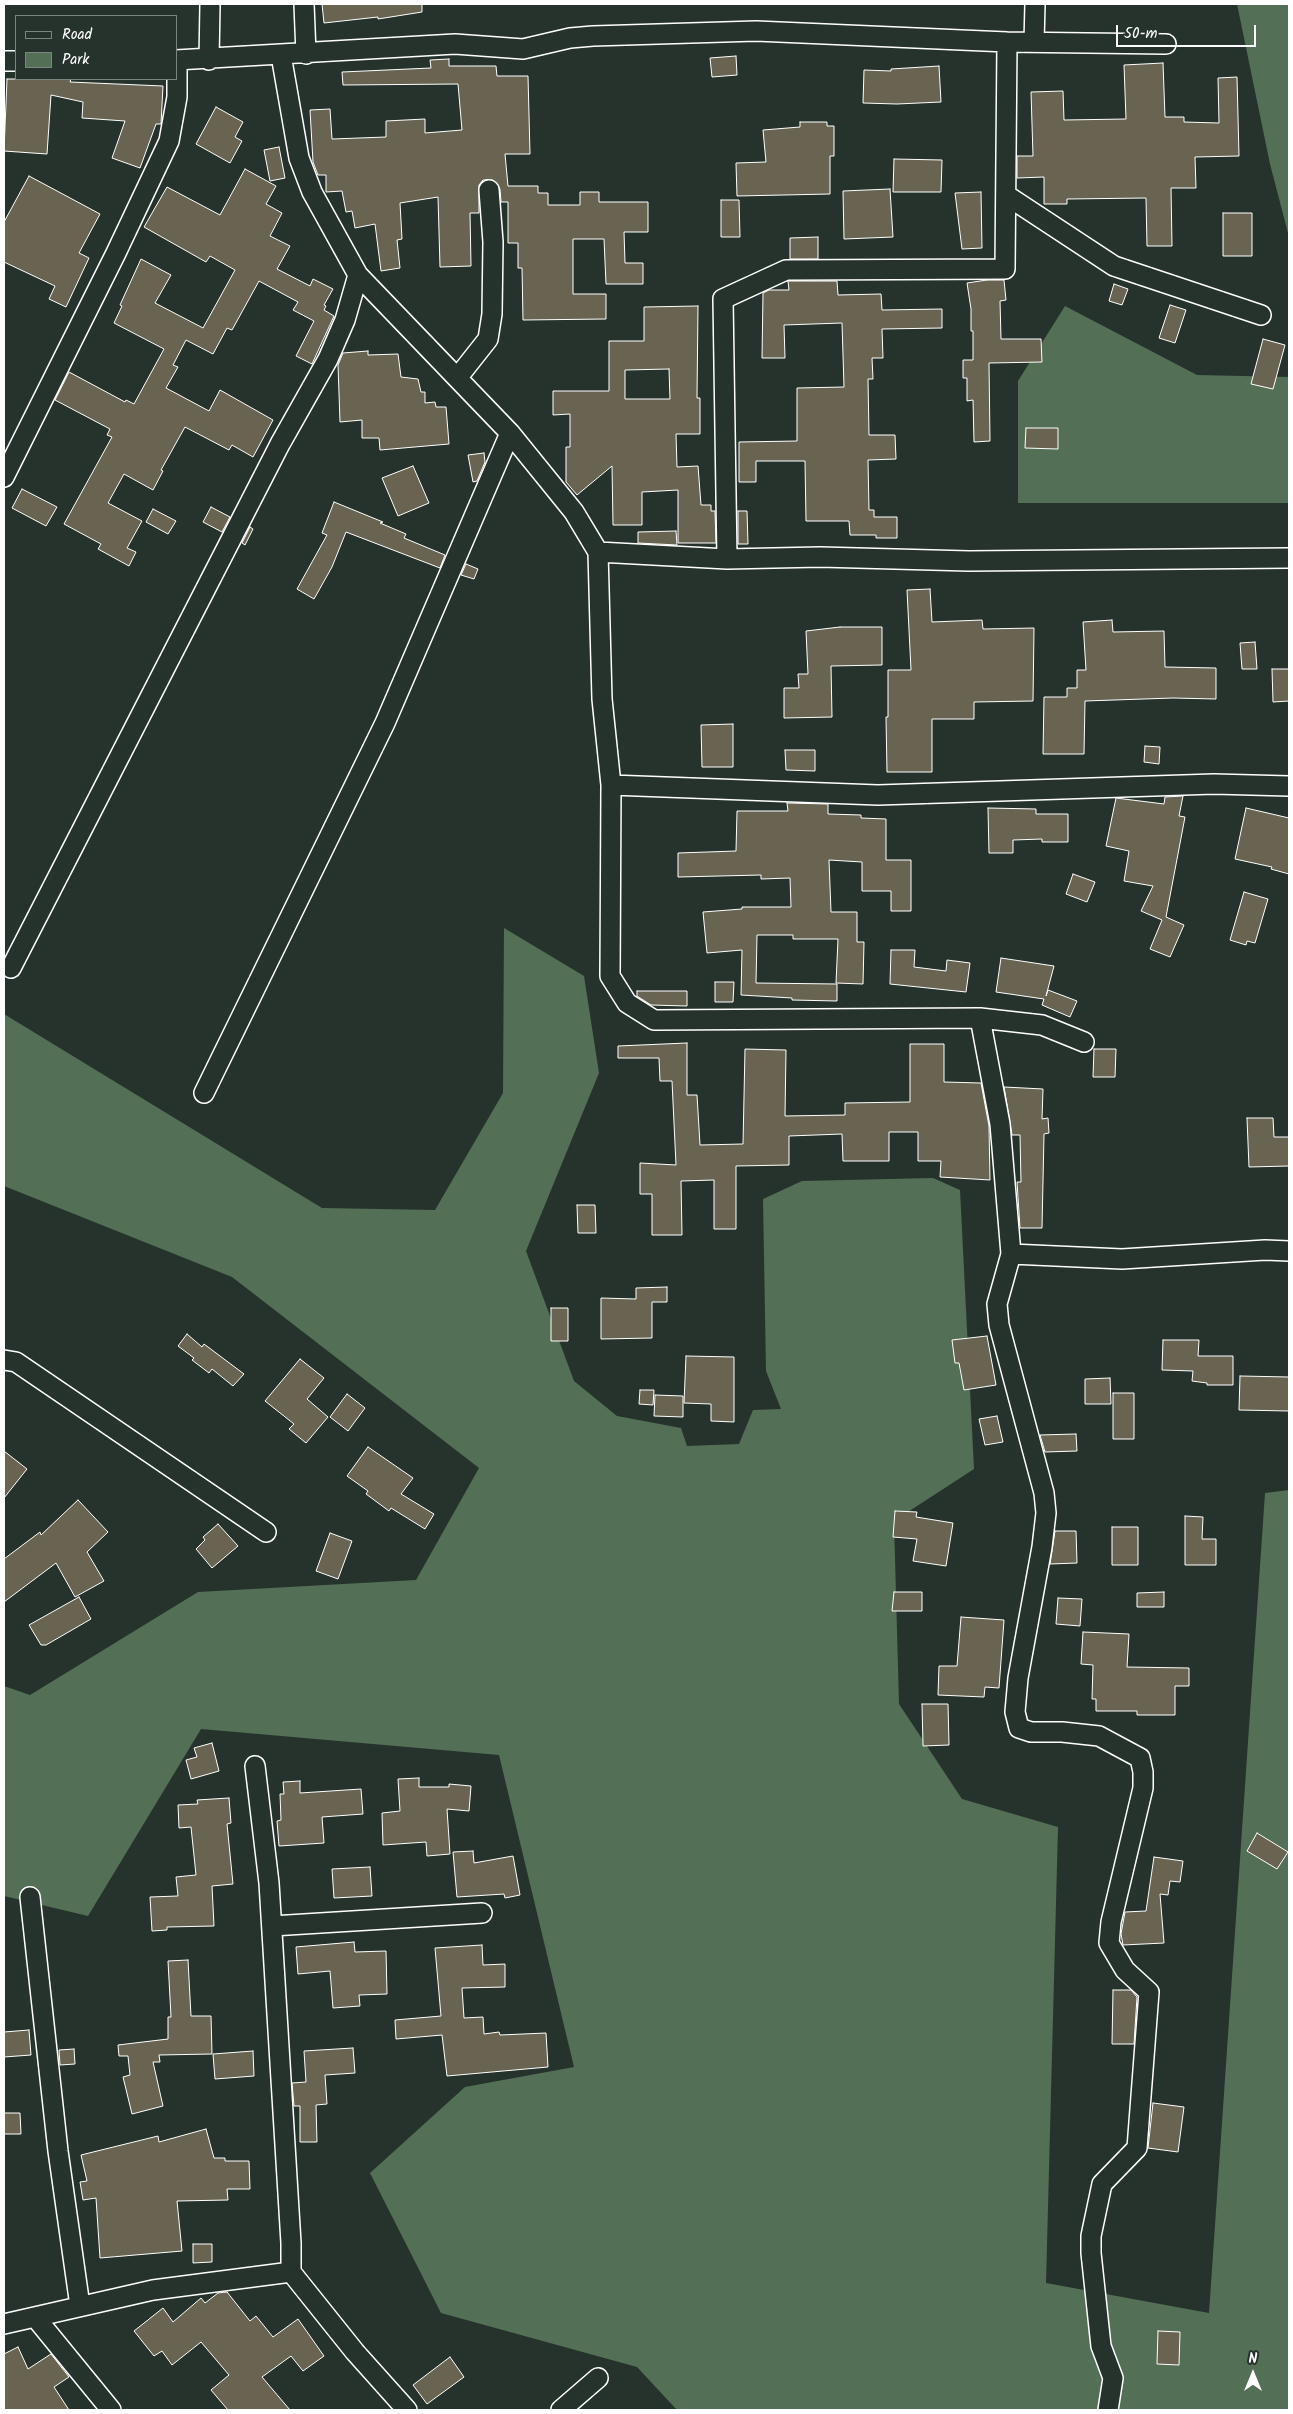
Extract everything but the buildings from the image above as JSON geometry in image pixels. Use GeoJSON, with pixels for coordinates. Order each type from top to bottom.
{"type":"FeatureCollection","features":[{"type":"Feature","properties":{"kind":"street"},"geometry":{"type":"LineString","coordinates":[[210,4],[210,60]]}},
{"type":"Feature","properties":{"kind":"street"},"geometry":{"type":"LineString","coordinates":[[304,4],[306,54]]}},
{"type":"Feature","properties":{"kind":"street"},"geometry":{"type":"LineString","coordinates":[[1034,42],[1035,4]]}},
{"type":"Feature","properties":{"kind":"street"},"geometry":{"type":"LineString","coordinates":[[178,60],[210,60],[455,44],[523,49],[570,38],[593,36],[756,31],[1007,42],[1166,44]]}},
{"type":"Feature","properties":{"kind":"street"},"geometry":{"type":"LineString","coordinates":[[727,559],[723,299],[786,270],[1005,269],[1007,42]]}},
{"type":"Feature","properties":{"kind":"street"},"geometry":{"type":"LineString","coordinates":[[281,55],[299,158],[312,192],[358,275],[510,433],[574,512],[598,552],[602,699],[611,785],[610,976],[630,1005],[654,1020],[980,1018],[1042,1026],[1084,1042]]}},
{"type":"Feature","properties":{"kind":"street"},"geometry":{"type":"LineString","coordinates":[[4,477],[116,253],[169,141],[177,97],[177,80]]}},
{"type":"Feature","properties":{"kind":"street"},"geometry":{"type":"LineString","coordinates":[[458,378],[488,338],[491,322],[493,242],[489,190]]}},
{"type":"Feature","properties":{"kind":"street"},"geometry":{"type":"LineString","coordinates":[[1006,194],[1114,266],[1261,315]]}},
{"type":"Feature","properties":{"kind":"street"},"geometry":{"type":"LineString","coordinates":[[11,968],[275,453],[328,359],[345,320],[358,275]]}},
{"type":"Feature","properties":{"kind":"street"},"geometry":{"type":"LineString","coordinates":[[204,1093],[385,723],[510,433]]}},
{"type":"Feature","properties":{"kind":"street"},"geometry":{"type":"LineString","coordinates":[[598,552],[727,559],[820,557],[969,561],[1289,558]]}},
{"type":"Feature","properties":{"kind":"street"},"geometry":{"type":"LineString","coordinates":[[611,785],[878,795],[1214,784],[1289,786]]}},
{"type":"Feature","properties":{"kind":"street"},"geometry":{"type":"LineString","coordinates":[[980,1018],[1000,1124],[1011,1254],[997,1304],[998,1325],[1044,1493],[1046,1513],[1042,1547],[1021,1658],[1015,1712],[1019,1728],[1031,1732],[1062,1732],[1099,1736],[1140,1758],[1144,1772],[1143,1788],[1111,1922],[1108,1943],[1125,1970],[1149,1992],[1137,2148],[1102,2184],[1091,2236],[1091,2253],[1101,2346],[1113,2378],[1108,2410]]}},
{"type":"Feature","properties":{"kind":"street"},"geometry":{"type":"LineString","coordinates":[[1011,1254],[1122,1259],[1265,1250],[1289,1251]]}},
{"type":"Feature","properties":{"kind":"street"},"geometry":{"type":"LineString","coordinates":[[4,1360],[16,1362],[266,1532]]}},
{"type":"Feature","properties":{"kind":"street"},"geometry":{"type":"LineString","coordinates":[[254,1766],[269,1883],[291,2243],[291,2272],[355,2352],[407,2410]]}},
{"type":"Feature","properties":{"kind":"street"},"geometry":{"type":"LineString","coordinates":[[30,1897],[58,2151],[80,2306]]}},
{"type":"Feature","properties":{"kind":"street"},"geometry":{"type":"LineString","coordinates":[[272,1926],[482,1913]]}},
{"type":"Feature","properties":{"kind":"street"},"geometry":{"type":"LineString","coordinates":[[4,2324],[153,2290],[291,2272]]}},
{"type":"Feature","properties":{"kind":"street"},"geometry":{"type":"LineString","coordinates":[[35,2317],[111,2410]]}},
{"type":"Feature","properties":{"kind":"street"},"geometry":{"type":"LineString","coordinates":[[561,2410],[598,2378]]}},
{"type":"Feature","properties":{"kind":"green space"},"geometry":{"type":"Polygon","coordinates":[[[1237,4],[1289,4],[1289,237],[1270,164],[1237,4]]]}},
{"type":"Feature","properties":{"kind":"green space"},"geometry":{"type":"Polygon","coordinates":[[[1065,306],[1197,375],[1289,377],[1289,503],[1018,503],[1018,381],[1065,306]]]}},
{"type":"Feature","properties":{"kind":"green space"},"geometry":{"type":"Polygon","coordinates":[[[504,928],[584,976],[599,1073],[526,1251],[574,1381],[617,1416],[681,1428],[687,1446],[739,1444],[753,1410],[781,1409],[766,1371],[763,1199],[802,1181],[933,1178],[960,1190],[974,1469],[894,1521],[899,1704],[962,1799],[1058,1827],[1046,2283],[1209,2313],[1265,1493],[1289,1490],[1289,2410],[677,2410],[637,2367],[441,2313],[370,2173],[465,2087],[574,2067],[499,1755],[201,1729],[88,1916],[4,1896],[4,1686],[30,1695],[198,1592],[416,1580],[479,1468],[232,1277],[4,1186],[4,1014],[322,1208],[435,1210],[503,1093],[504,928]]]}}]}
